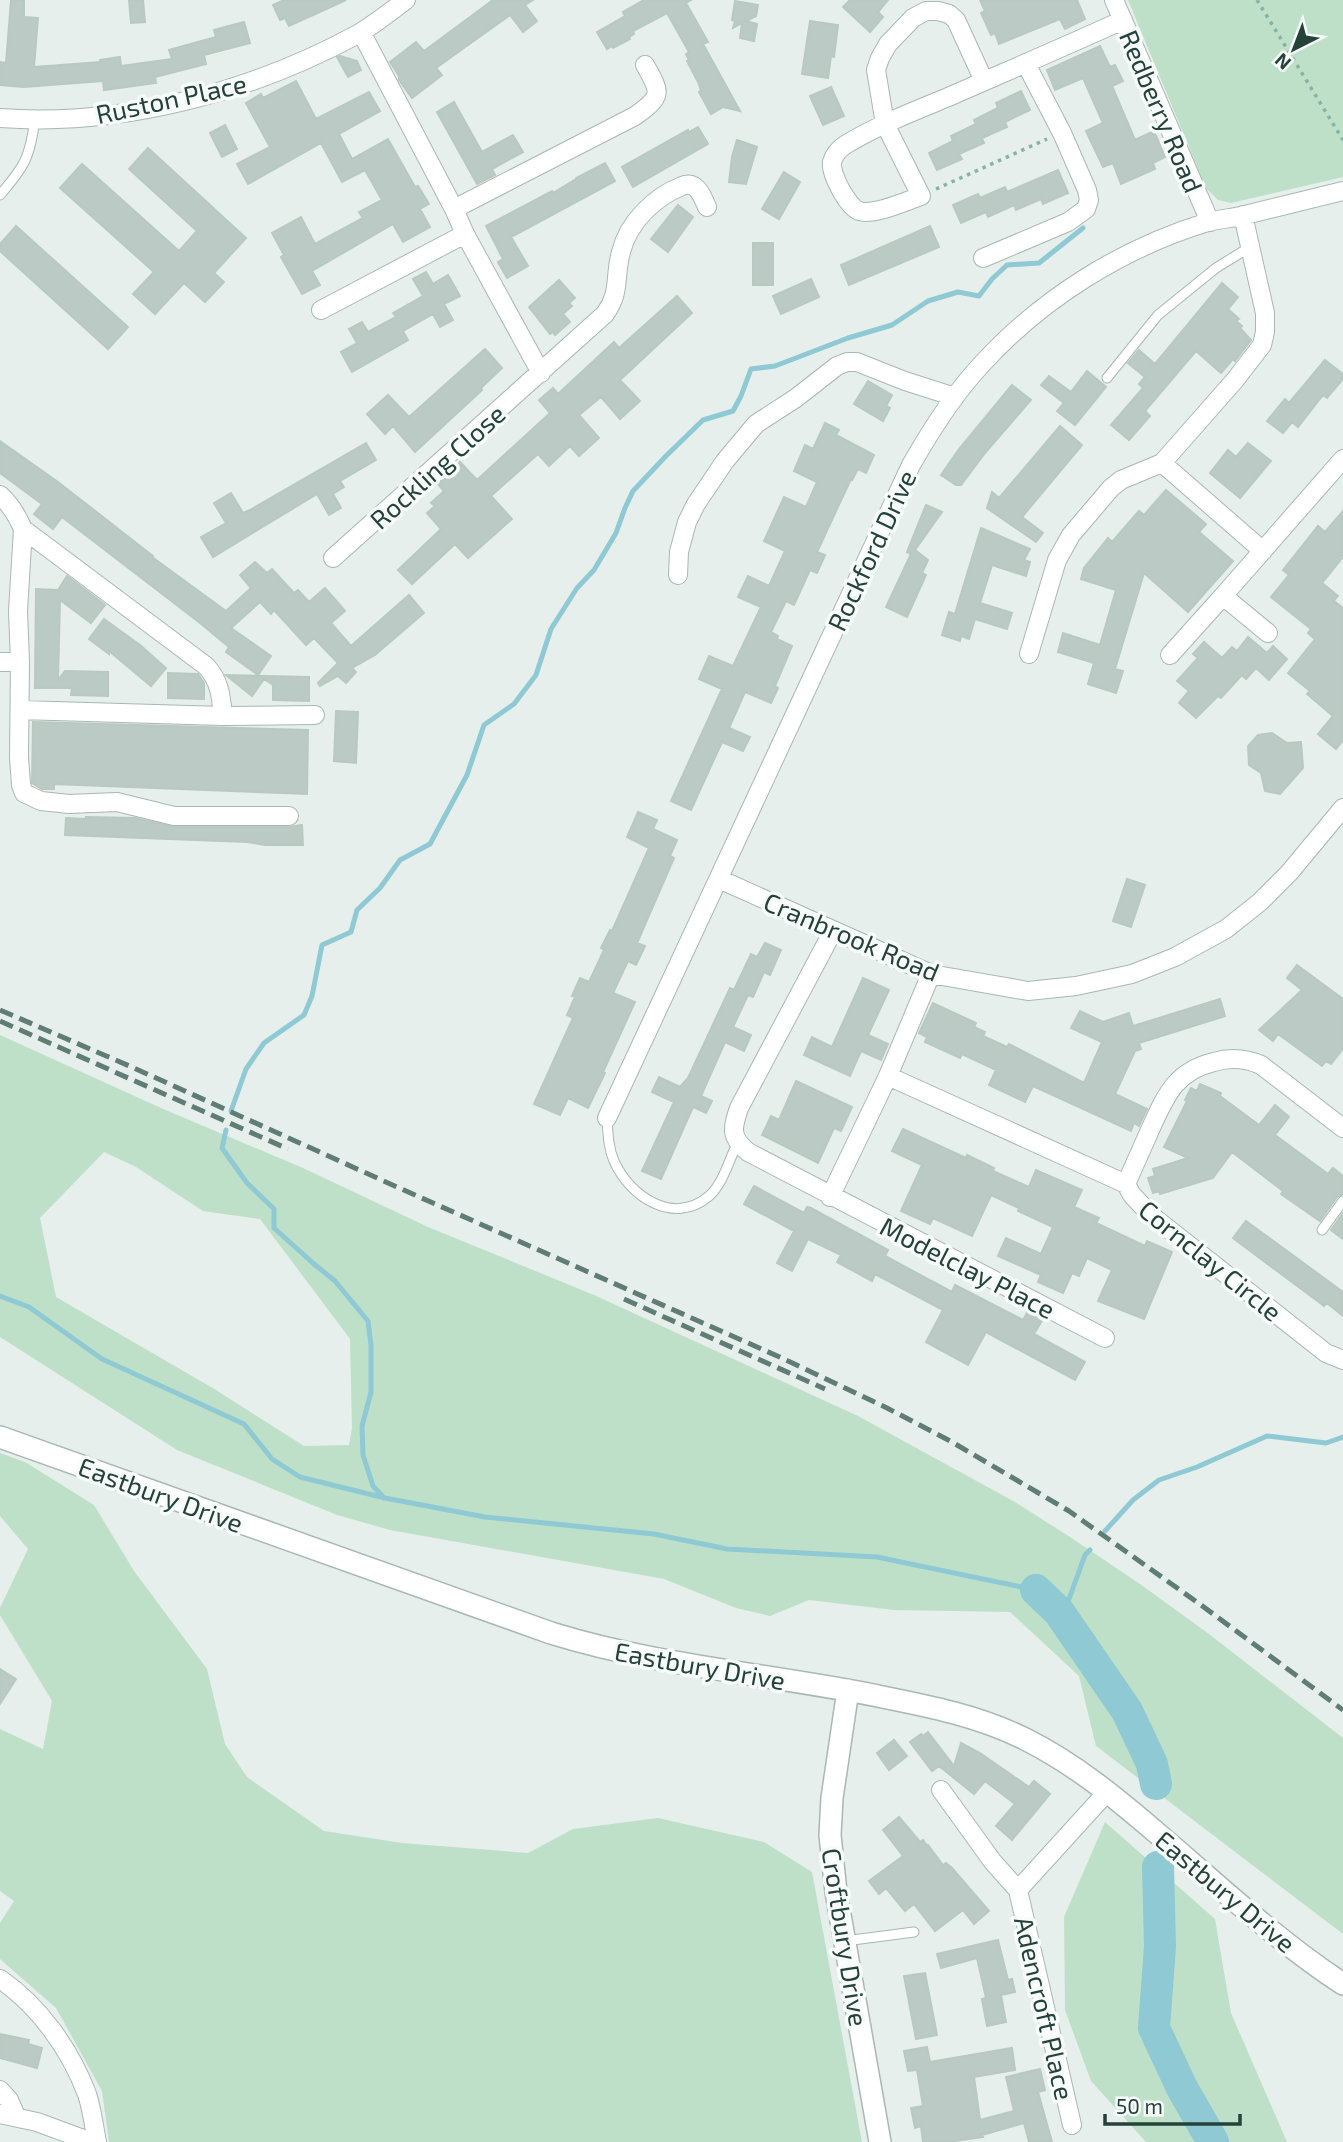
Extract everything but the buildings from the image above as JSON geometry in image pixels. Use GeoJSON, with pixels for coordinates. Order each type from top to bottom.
{"type":"FeatureCollection","features":[{"type":"Feature","properties":{"kind":"street","name":"Ruston Place"},"geometry":{"type":"LineString","coordinates":[[0,118],[67,119],[114,114],[200,97],[257,79],[303,60],[360,32],[406,0]]}},
{"type":"Feature","properties":{"kind":"street","name":"Redberry Road"},"geometry":{"type":"LineString","coordinates":[[1114,0],[1210,222]]}},
{"type":"Feature","properties":{"kind":"street"},"geometry":{"type":"LineString","coordinates":[[984,81],[956,20],[938,10],[926,11],[913,18],[896,34],[880,58],[876,70],[885,124],[921,196],[877,211],[859,211],[850,205],[833,173],[834,156],[842,147],[885,124],[1026,64],[1123,20]]}},
{"type":"Feature","properties":{"kind":"street"},"geometry":{"type":"LineString","coordinates":[[360,32],[541,373]]}},
{"type":"Feature","properties":{"kind":"street"},"geometry":{"type":"LineString","coordinates":[[983,258],[1068,222],[1086,209],[1089,200],[1062,133],[1026,64]]}},
{"type":"Feature","properties":{"kind":"street"},"geometry":{"type":"LineString","coordinates":[[454,209],[644,110],[652,103],[658,87],[645,65]]}},
{"type":"Feature","properties":{"kind":"street","name":"Rockling Close"},"geometry":{"type":"LineString","coordinates":[[333,558],[605,314],[616,294],[621,251],[627,236],[637,220],[658,200],[685,184],[693,185],[702,193],[707,207]]}},
{"type":"Feature","properties":{"kind":"street","name":"Rockford Drive"},"geometry":{"type":"LineString","coordinates":[[607,1118],[911,465],[931,430],[955,397],[1009,337],[1097,271],[1146,246],[1210,222],[1343,191]]}},
{"type":"Feature","properties":{"kind":"street"},"geometry":{"type":"LineString","coordinates":[[1029,654],[1057,560],[1071,535],[1121,480],[1162,463],[1262,345],[1265,313],[1243,215]]}},
{"type":"Feature","properties":{"kind":"street"},"geometry":{"type":"LineString","coordinates":[[321,310],[465,234]]}},
{"type":"Feature","properties":{"kind":"street"},"geometry":{"type":"LineString","coordinates":[[678,575],[679,552],[687,522],[725,461],[756,424],[796,398],[837,366],[857,362],[955,397]]}},
{"type":"Feature","properties":{"kind":"street"},"geometry":{"type":"LineString","coordinates":[[1170,656],[1343,459]]}},
{"type":"Feature","properties":{"kind":"street"},"geometry":{"type":"LineString","coordinates":[[1162,463],[1263,551]]}},
{"type":"Feature","properties":{"kind":"street"},"geometry":{"type":"LineString","coordinates":[[0,495],[9,503],[23,529],[206,666],[219,686],[223,716]]}},
{"type":"Feature","properties":{"kind":"street"},"geometry":{"type":"LineString","coordinates":[[23,529],[18,611],[19,757],[24,793],[41,801],[69,804],[117,802],[183,816],[289,816]]}},
{"type":"Feature","properties":{"kind":"street"},"geometry":{"type":"LineString","coordinates":[[1223,596],[1268,633]]}},
{"type":"Feature","properties":{"kind":"street"},"geometry":{"type":"LineString","coordinates":[[0,607],[18,611]]}},
{"type":"Feature","properties":{"kind":"street"},"geometry":{"type":"LineString","coordinates":[[0,662],[20,662]]}},
{"type":"Feature","properties":{"kind":"street"},"geometry":{"type":"LineString","coordinates":[[20,709],[223,716],[315,715]]}},
{"type":"Feature","properties":{"kind":"street"},"geometry":{"type":"LineString","coordinates":[[0,756],[19,757]]}},
{"type":"Feature","properties":{"kind":"street","name":"Cranbrook Road"},"geometry":{"type":"LineString","coordinates":[[719,879],[931,974],[1028,991],[1076,986],[1132,974],[1175,957],[1226,929],[1260,902],[1289,873],[1343,808]]}},
{"type":"Feature","properties":{"kind":"street"},"geometry":{"type":"LineString","coordinates":[[737,1143],[732,1128],[739,1108],[833,931]]}},
{"type":"Feature","properties":{"kind":"street"},"geometry":{"type":"LineString","coordinates":[[831,1196],[888,1076],[931,974]]}},
{"type":"Feature","properties":{"kind":"street"},"geometry":{"type":"LineString","coordinates":[[1126,1184],[1166,1096],[1184,1075],[1216,1061],[1247,1059],[1261,1065],[1343,1128]]}},
{"type":"Feature","properties":{"kind":"street","name":"Cornclay Circle"},"geometry":{"type":"LineString","coordinates":[[888,1076],[1126,1184],[1132,1195],[1152,1216],[1326,1353],[1343,1360]]}},
{"type":"Feature","properties":{"kind":"street","name":"Modelclay Place"},"geometry":{"type":"LineString","coordinates":[[737,1143],[748,1152],[831,1196],[1105,1338]]}},
{"type":"Feature","properties":{"kind":"street","name":"Eastbury Drive"},"geometry":{"type":"LineString","coordinates":[[0,1437],[599,1648],[928,1706],[1023,1737],[1065,1760],[1108,1791],[1277,1935],[1343,1984]]}},
{"type":"Feature","properties":{"kind":"street","name":"Croftbury Drive"},"geometry":{"type":"LineString","coordinates":[[848,1690],[832,1798],[830,1835],[835,1886],[880,2142]]}},
{"type":"Feature","properties":{"kind":"street","name":"Adencroft Place"},"geometry":{"type":"LineString","coordinates":[[942,1790],[993,1862],[1018,1890],[1072,2125]]}},
{"type":"Feature","properties":{"kind":"street","name":"Adencroft Place"},"geometry":{"type":"LineString","coordinates":[[1018,1890],[1108,1791]]}},
{"type":"Feature","properties":{"kind":"street"},"geometry":{"type":"LineString","coordinates":[[0,1979],[39,2014],[68,2053],[88,2096],[97,2142]]}},
{"type":"Feature","properties":{"kind":"street"},"geometry":{"type":"LineString","coordinates":[[0,2090],[9,2100],[8,2115],[91,2142]]}},
{"type":"Feature","properties":{"kind":"lane"},"geometry":{"type":"LineString","coordinates":[[1,190],[27,159],[35,119]]}},
{"type":"Feature","properties":{"kind":"lane"},"geometry":{"type":"LineString","coordinates":[[1108,378],[1158,315],[1206,274],[1250,247]]}},
{"type":"Feature","properties":{"kind":"lane"},"geometry":{"type":"LineString","coordinates":[[607,1118],[609,1146],[624,1179],[658,1206],[672,1209],[694,1206],[710,1195],[737,1143]]}},
{"type":"Feature","properties":{"kind":"lane"},"geometry":{"type":"LineString","coordinates":[[1322,1230],[1343,1201]]}},
{"type":"Feature","properties":{"kind":"lane"},"geometry":{"type":"LineString","coordinates":[[845,1941],[914,1933]]}},
{"type":"Feature","properties":{"kind":"path"},"geometry":{"type":"LineString","coordinates":[[1257,0],[1343,140]]}},
{"type":"Feature","properties":{"kind":"path"},"geometry":{"type":"LineString","coordinates":[[921,196],[1062,133]]}},
{"type":"Feature","properties":{"kind":"green space"},"geometry":{"type":"Polygon","coordinates":[[[1128,0],[1343,0],[1343,177],[1231,203],[1218,200],[1206,188],[1128,0]]]}},
{"type":"Feature","properties":{"kind":"green space"},"geometry":{"type":"Polygon","coordinates":[[[0,1035],[161,1108],[303,1168],[428,1227],[594,1295],[858,1416],[1015,1502],[1067,1535],[1209,1634],[1343,1738],[1343,1934],[1096,1746],[1079,1676],[1010,1612],[894,1610],[809,1600],[770,1616],[736,1608],[664,1579],[390,1530],[337,1515],[177,1450],[0,1337],[0,1035]],[[104,1152],[40,1218],[56,1297],[216,1390],[304,1446],[349,1445],[352,1429],[350,1339],[260,1219],[203,1211],[136,1167],[104,1152]]]}},
{"type":"Feature","properties":{"kind":"green space"},"geometry":{"type":"Polygon","coordinates":[[[0,1453],[25,1462],[94,1505],[134,1571],[207,1669],[225,1744],[247,1777],[324,1831],[402,1843],[528,1853],[573,1829],[658,1818],[764,1842],[812,1872],[862,2142],[109,2142],[102,2091],[56,2008],[0,1959],[0,1923],[14,1901],[0,1891],[0,1729],[43,1749],[52,1701],[0,1615],[0,1608],[28,1549],[0,1516],[0,1453]]]}},
{"type":"Feature","properties":{"kind":"green space"},"geometry":{"type":"Polygon","coordinates":[[[1105,1822],[1215,1919],[1231,2013],[1287,2142],[1146,2142],[1091,2081],[1065,2010],[1064,1917],[1105,1822]]]}},
{"type":"Feature","properties":{"kind":"waterway"},"geometry":{"type":"LineString","coordinates":[[231,1111],[246,1069],[264,1043],[304,1015],[312,996],[322,945],[351,932],[357,910],[380,888],[400,860],[430,844],[467,775],[484,725],[514,704],[536,675],[551,629],[577,588],[594,570],[616,533],[633,491],[666,456],[703,420],[733,411],[751,369],[775,366],[848,338],[892,325],[928,301],[958,292],[979,296],[1007,265],[1039,263],[1083,228]]}},
{"type":"Feature","properties":{"kind":"waterway"},"geometry":{"type":"LineString","coordinates":[[226,1130],[222,1148],[247,1183],[274,1209],[274,1228],[335,1281],[368,1321],[371,1392],[362,1426],[363,1455],[373,1486],[384,1498]]}},
{"type":"Feature","properties":{"kind":"waterway"},"geometry":{"type":"LineString","coordinates":[[0,1296],[29,1307],[102,1359],[244,1424],[272,1459],[300,1477],[385,1498],[485,1517],[654,1534],[727,1549],[877,1557],[1036,1590]]}},
{"type":"Feature","properties":{"kind":"waterway"},"geometry":{"type":"LineString","coordinates":[[1105,1531],[1133,1500],[1159,1480],[1197,1467],[1267,1436],[1326,1443],[1343,1437]]}},
{"type":"Feature","properties":{"kind":"waterway"},"geometry":{"type":"LineString","coordinates":[[1064,1619],[1085,1555],[1090,1550]]}},
{"type":"Feature","properties":{"kind":"waterway"},"geometry":{"type":"LineString","coordinates":[[1036,1590],[1059,1612],[1127,1711],[1152,1764],[1156,1784]]}},
{"type":"Feature","properties":{"kind":"waterway"},"geometry":{"type":"LineString","coordinates":[[1158,1867],[1160,1946],[1154,2028],[1182,2088],[1213,2142]]}},
{"type":"Feature","properties":{"kind":"railway"},"geometry":{"type":"LineString","coordinates":[[0,1010],[784,1359],[887,1408],[952,1442],[1069,1511],[1343,1710]]}},
{"type":"Feature","properties":{"kind":"railway"},"geometry":{"type":"LineString","coordinates":[[0,1021],[288,1149]]}},
{"type":"Feature","properties":{"kind":"railway"},"geometry":{"type":"LineString","coordinates":[[624,1299],[825,1389]]}}]}
